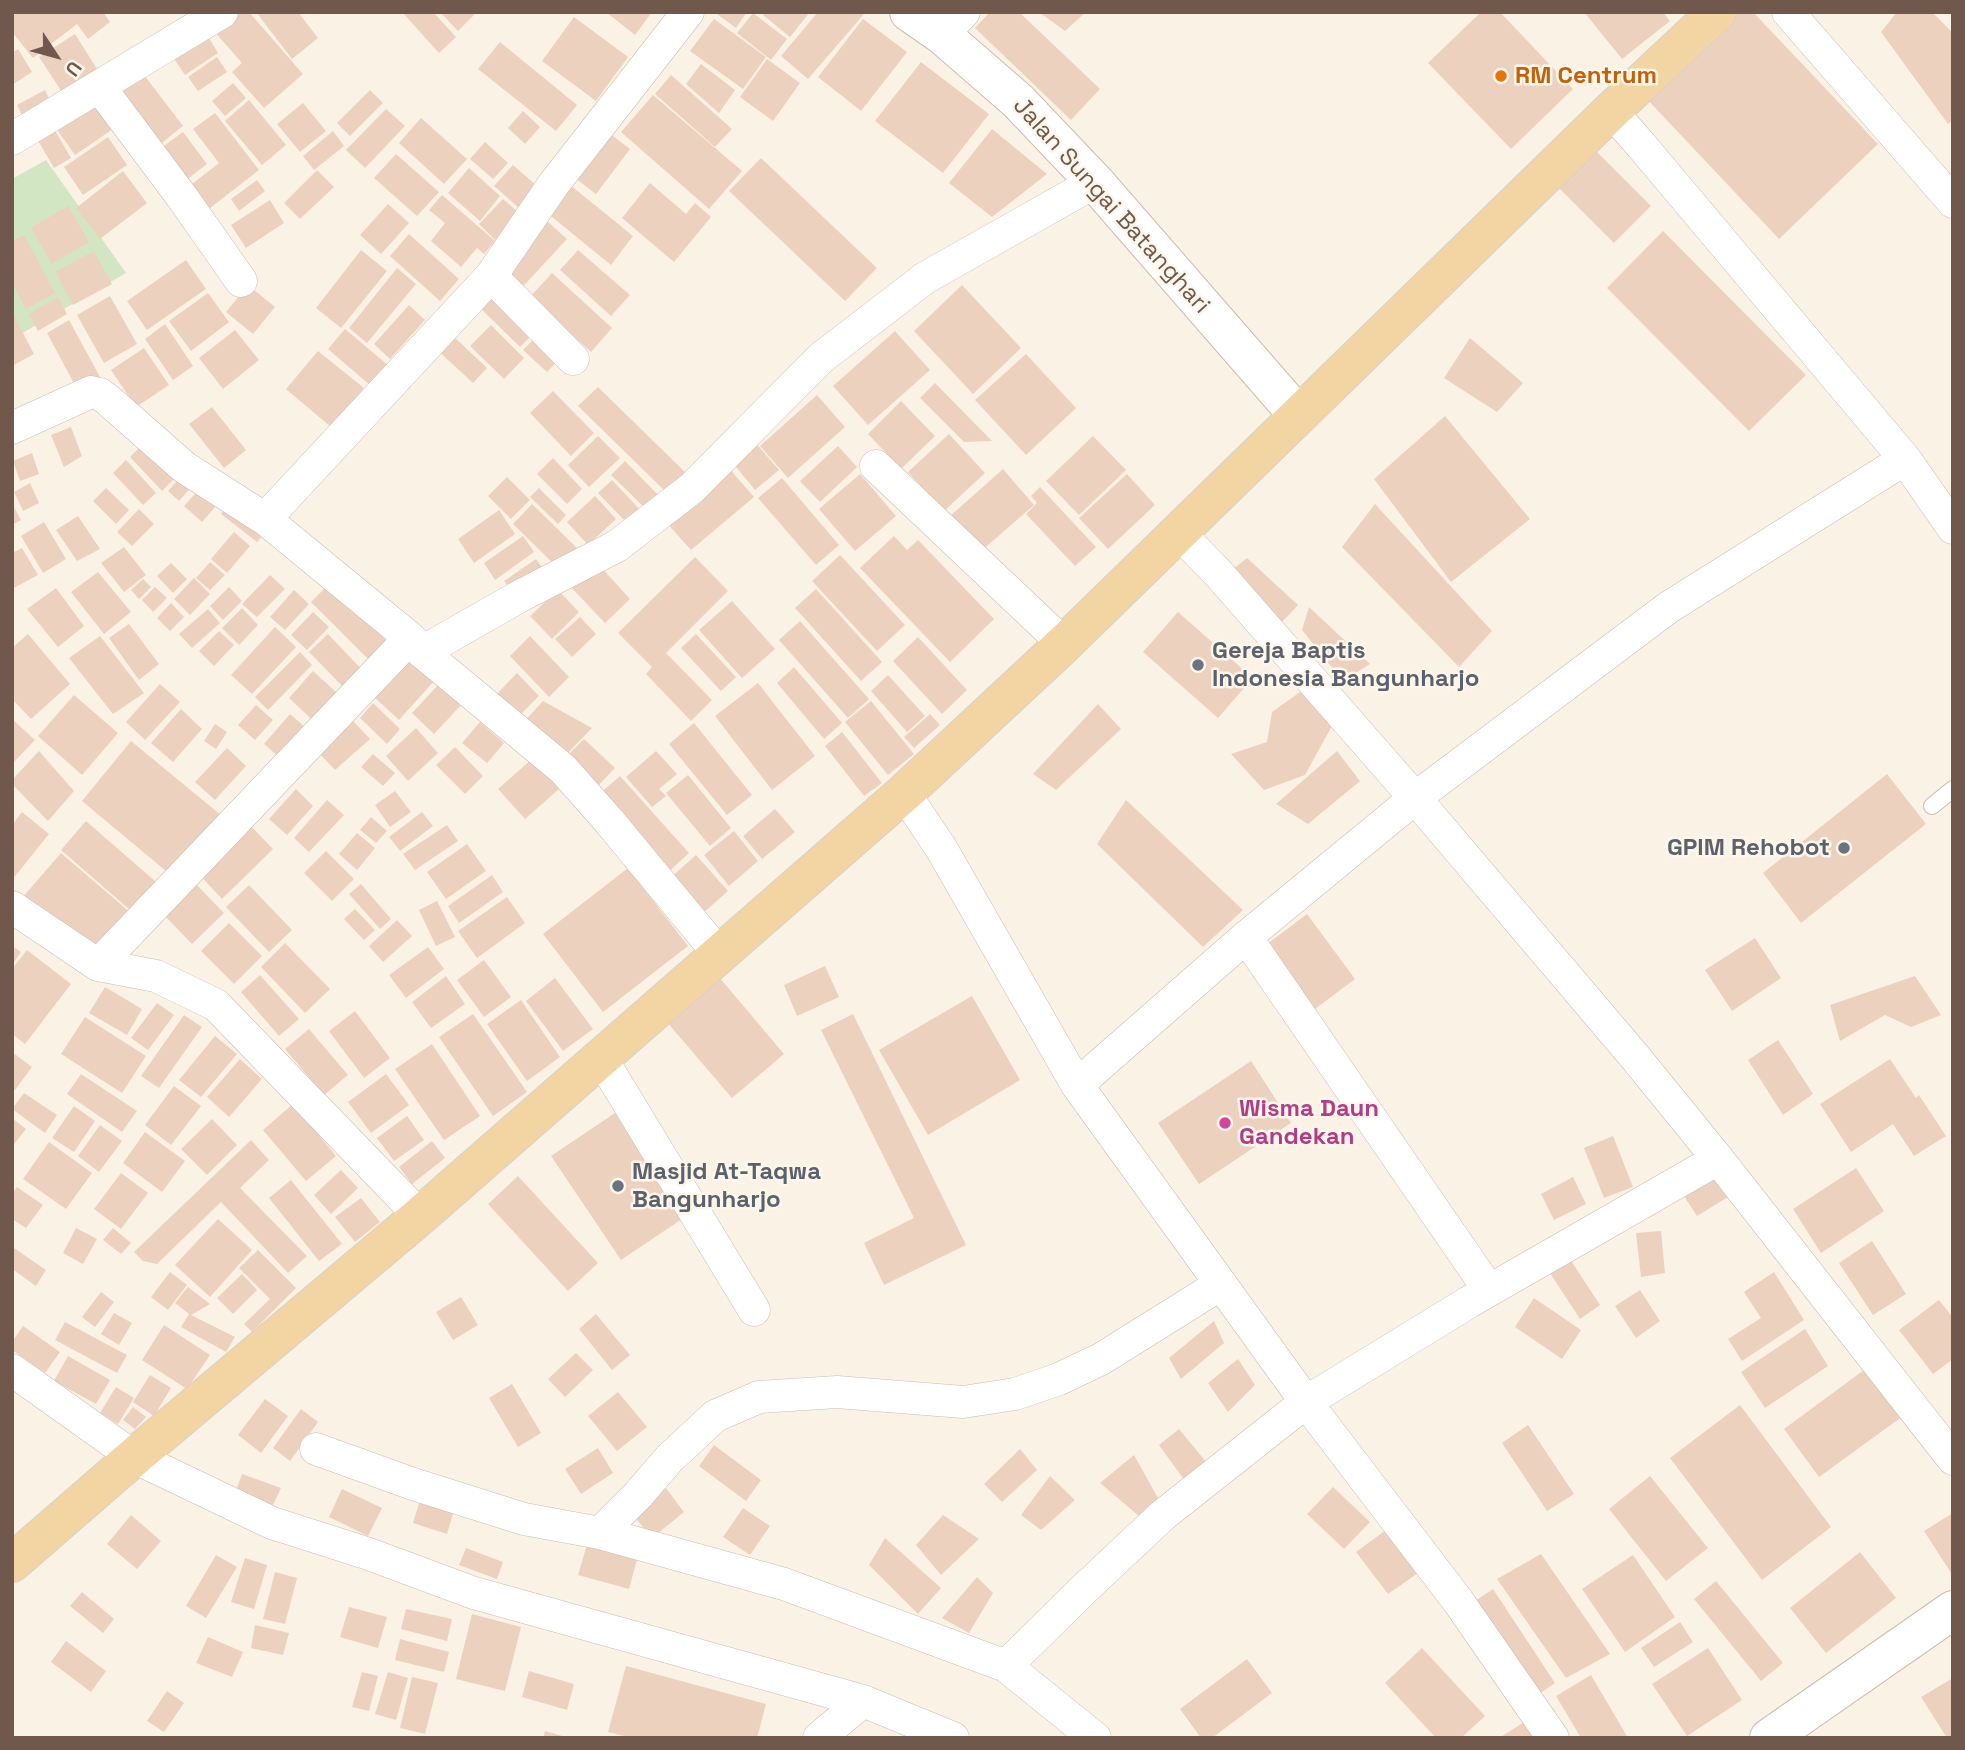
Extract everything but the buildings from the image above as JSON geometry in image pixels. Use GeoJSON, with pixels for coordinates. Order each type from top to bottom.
{"type":"FeatureCollection","features":[{"type":"Feature","properties":{"kind":"main road","name":"Jalan Sungai Batanghari"},"geometry":{"type":"LineString","coordinates":[[909,12],[953,24],[1018,101],[1096,182],[1298,415]]}},
{"type":"Feature","properties":{"kind":"main road"},"geometry":{"type":"LineString","coordinates":[[12,1563],[420,1216],[904,793],[1717,12]]}},
{"type":"Feature","properties":{"kind":"main road"},"geometry":{"type":"LineString","coordinates":[[1769,1738],[1953,1611]]}},
{"type":"Feature","properties":{"kind":"street"},"geometry":{"type":"LineString","coordinates":[[12,139],[222,12]]}},
{"type":"Feature","properties":{"kind":"street"},"geometry":{"type":"LineString","coordinates":[[265,519],[491,276],[553,185],[688,12]]}},
{"type":"Feature","properties":{"kind":"street"},"geometry":{"type":"LineString","coordinates":[[1788,12],[1953,202]]}},
{"type":"Feature","properties":{"kind":"street"},"geometry":{"type":"LineString","coordinates":[[99,86],[241,281]]}},
{"type":"Feature","properties":{"kind":"street"},"geometry":{"type":"LineString","coordinates":[[1611,111],[1905,459],[1953,528]]}},
{"type":"Feature","properties":{"kind":"street"},"geometry":{"type":"LineString","coordinates":[[98,965],[416,645],[617,546],[692,488],[821,358],[925,278],[1096,182]]}},
{"type":"Feature","properties":{"kind":"street"},"geometry":{"type":"LineString","coordinates":[[491,276],[573,359]]}},
{"type":"Feature","properties":{"kind":"street"},"geometry":{"type":"LineString","coordinates":[[12,428],[91,392],[100,394],[184,467],[265,519],[563,769],[719,954]]}},
{"type":"Feature","properties":{"kind":"street"},"geometry":{"type":"LineString","coordinates":[[1077,1085],[1246,937],[1415,797],[1669,607],[1905,459]]}},
{"type":"Feature","properties":{"kind":"street"},"geometry":{"type":"LineString","coordinates":[[876,466],[1063,643]]}},
{"type":"Feature","properties":{"kind":"street"},"geometry":{"type":"LineString","coordinates":[[1178,532],[1415,797],[1718,1158],[1953,1459]]}},
{"type":"Feature","properties":{"kind":"street"},"geometry":{"type":"LineString","coordinates":[[904,793],[941,848],[1077,1085],[1306,1402],[1458,1601],[1553,1738]]}},
{"type":"Feature","properties":{"kind":"street"},"geometry":{"type":"LineString","coordinates":[[12,907],[98,965],[156,976],[216,1005],[420,1216]]}},
{"type":"Feature","properties":{"kind":"street"},"geometry":{"type":"LineString","coordinates":[[1246,937],[1489,1290]]}},
{"type":"Feature","properties":{"kind":"street"},"geometry":{"type":"LineString","coordinates":[[601,1058],[754,1310]]}},
{"type":"Feature","properties":{"kind":"street"},"geometry":{"type":"LineString","coordinates":[[1006,1666],[1163,1515],[1306,1402],[1489,1290],[1718,1158]]}},
{"type":"Feature","properties":{"kind":"street"},"geometry":{"type":"LineString","coordinates":[[600,1533],[669,1459],[715,1416],[759,1397],[837,1392],[963,1402],[1014,1394],[1059,1379],[1101,1359],[1221,1284]]}},
{"type":"Feature","properties":{"kind":"street"},"geometry":{"type":"LineString","coordinates":[[12,1370],[134,1457],[272,1523],[366,1553],[474,1593],[863,1700],[953,1738]]}},
{"type":"Feature","properties":{"kind":"street"},"geometry":{"type":"LineString","coordinates":[[316,1449],[413,1484],[524,1519],[600,1533],[784,1584],[1006,1666],[1095,1738]]}},
{"type":"Feature","properties":{"kind":"street"},"geometry":{"type":"LineString","coordinates":[[819,1738],[863,1700]]}},
{"type":"Feature","properties":{"kind":"lane"},"geometry":{"type":"LineString","coordinates":[[1932,806],[1953,789]]}},
{"type":"Feature","properties":{"kind":"green space"},"geometry":{"type":"Polygon","coordinates":[[[46,160],[126,273],[12,339],[12,179],[46,160]]]}},
{"type":"Feature","properties":{"kind":"place","name":"RM Centrum"},"geometry":{"type":"Point","coordinates":[1501,76]}},
{"type":"Feature","properties":{"kind":"place","name":"Gereja Baptis Indonesia Bangunharjo"},"geometry":{"type":"Point","coordinates":[1198,665]}},
{"type":"Feature","properties":{"kind":"place","name":"GPIM Rehobot"},"geometry":{"type":"Point","coordinates":[1844,848]}},
{"type":"Feature","properties":{"kind":"place","name":"Wisma Daun Gandekan"},"geometry":{"type":"Point","coordinates":[1225,1123]}},
{"type":"Feature","properties":{"kind":"place","name":"Masjid At-Taqwa Bangunharjo"},"geometry":{"type":"Point","coordinates":[618,1186]}}]}
